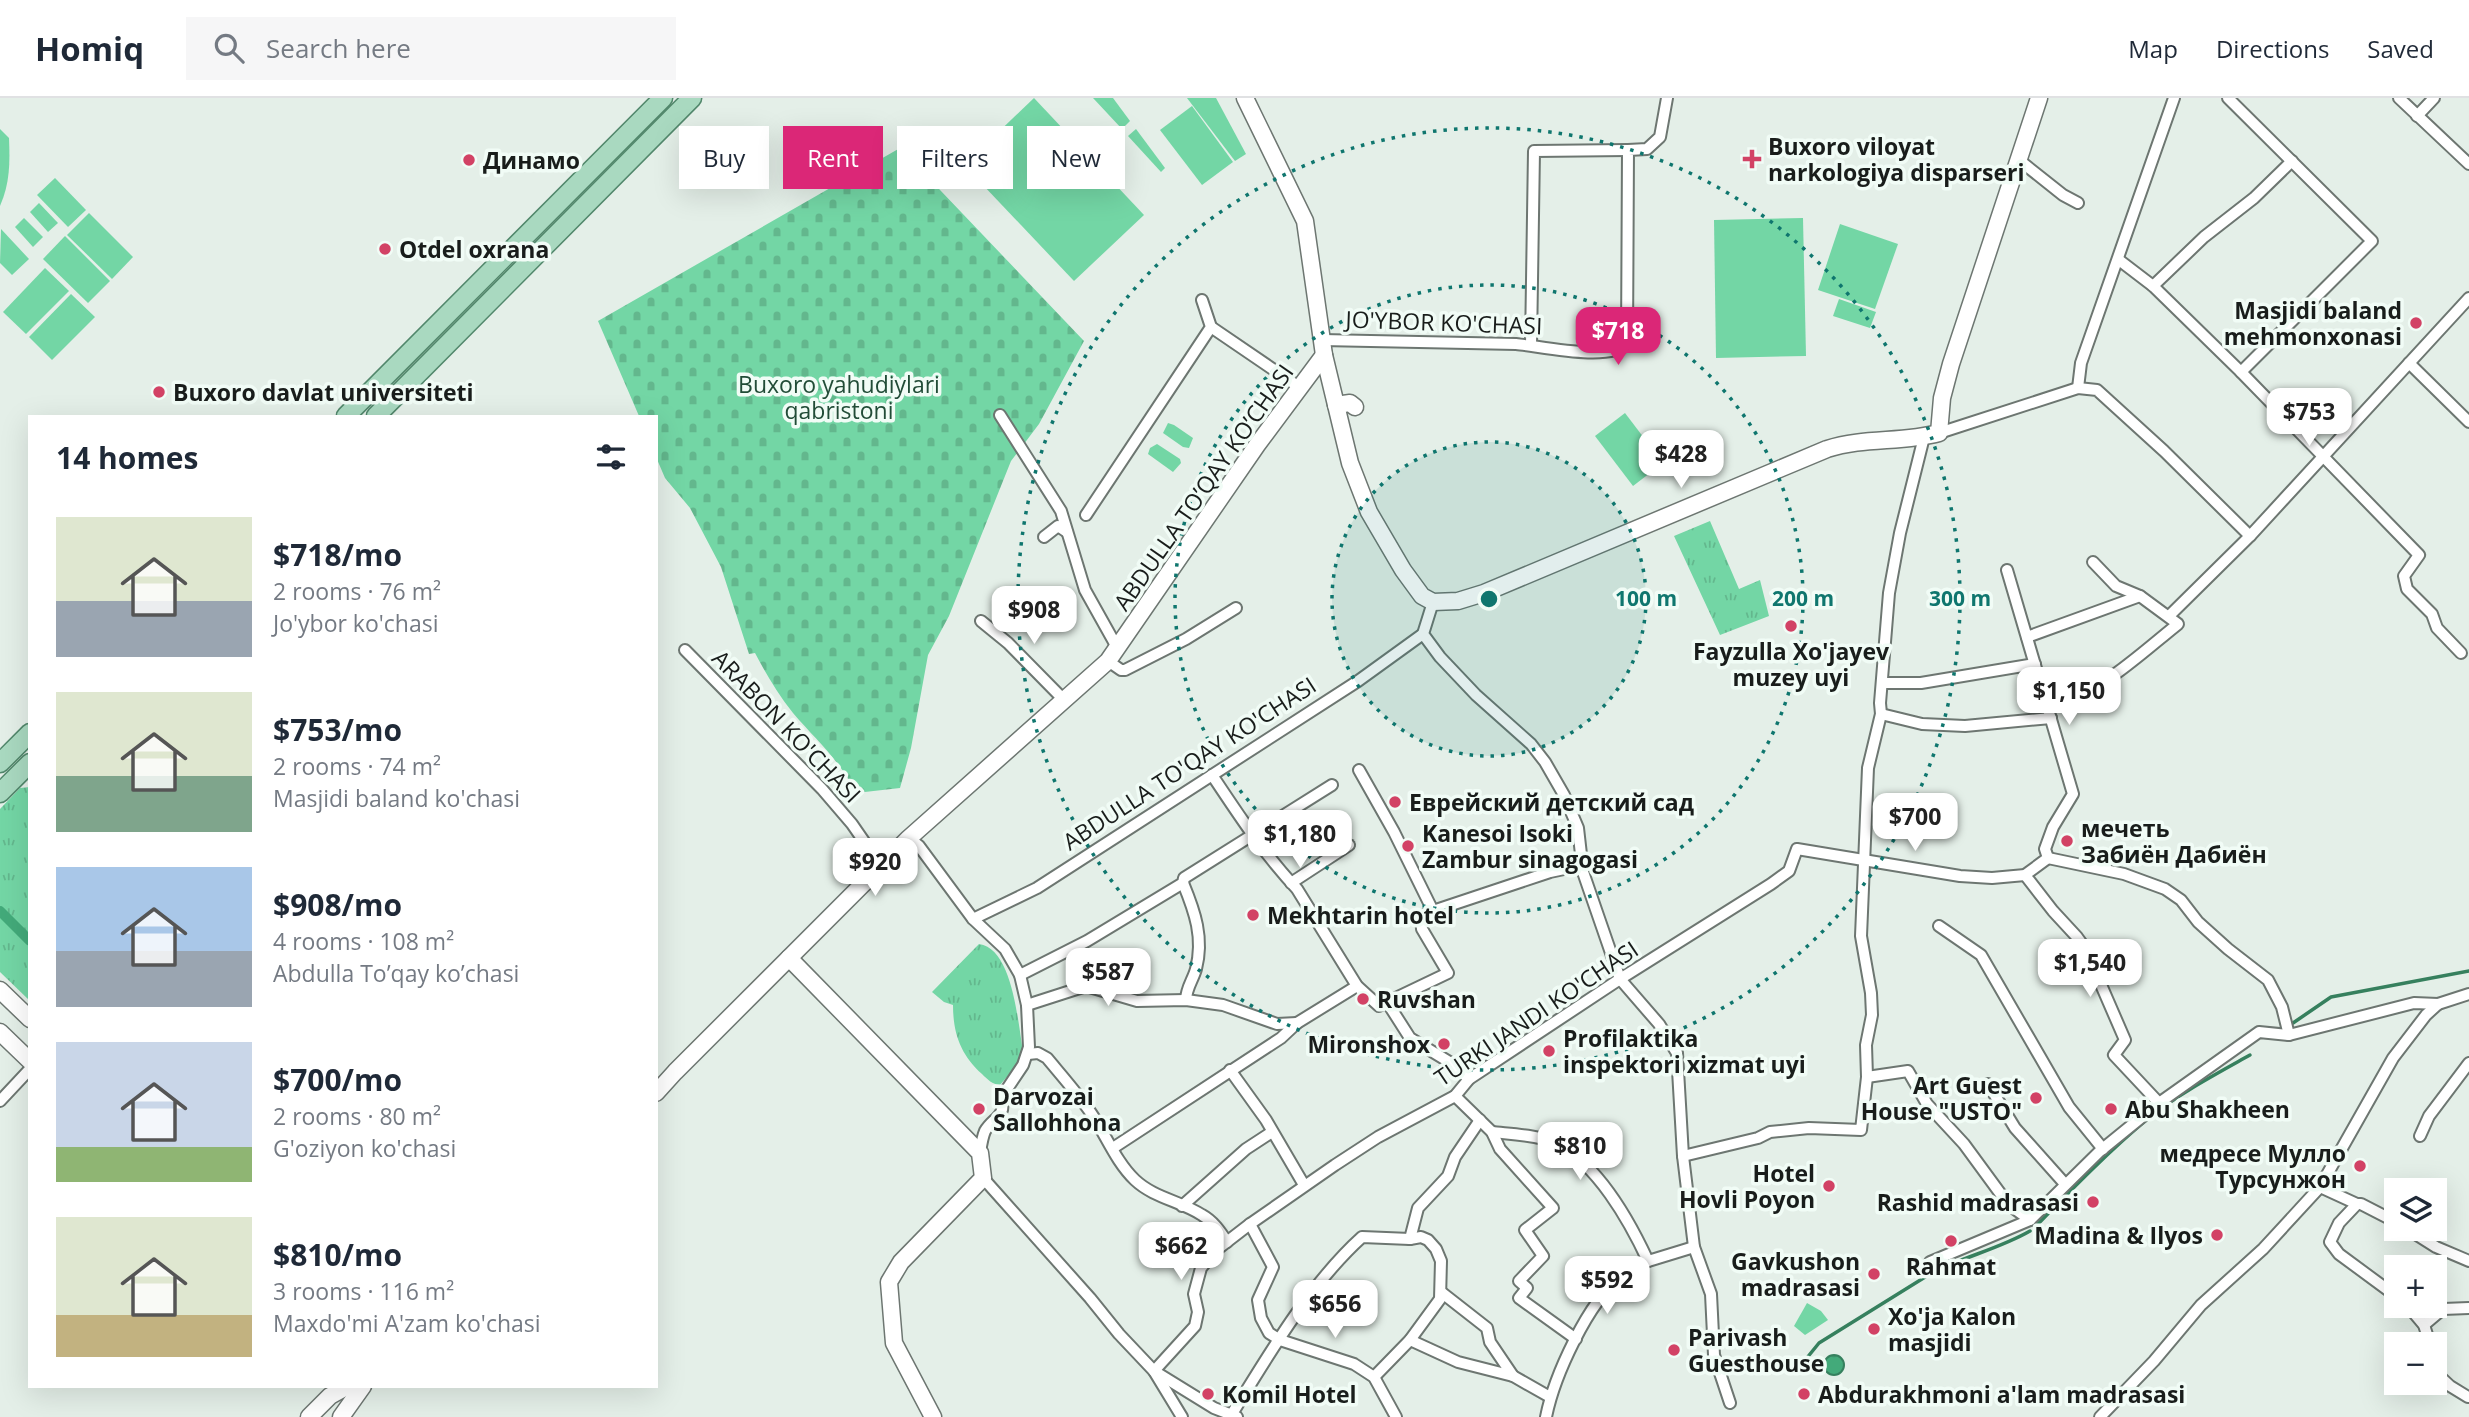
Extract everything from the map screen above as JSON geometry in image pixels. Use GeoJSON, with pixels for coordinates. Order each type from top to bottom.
{"type":"FeatureCollection","features":[{"type":"Feature","properties":{"kind":"main road"},"geometry":{"type":"LineString","coordinates":[[347,415],[663,98]]}},
{"type":"Feature","properties":{"kind":"main road"},"geometry":{"type":"LineString","coordinates":[[377,415],[692,98]]}},
{"type":"Feature","properties":{"kind":"main road"},"geometry":{"type":"LineString","coordinates":[[0,763],[28,735]]}},
{"type":"Feature","properties":{"kind":"main road"},"geometry":{"type":"LineString","coordinates":[[0,793],[28,765]]}},
{"type":"Feature","properties":{"kind":"street"},"geometry":{"type":"LineString","coordinates":[[1245,98],[1304,221],[1323,347],[1350,463],[1369,512],[1414,586],[1422,596],[1433,602],[1458,601],[1484,593],[1826,449],[1856,441],[1931,435],[2078,388],[2097,390],[2164,451],[2250,536]]}},
{"type":"Feature","properties":{"kind":"street"},"geometry":{"type":"LineString","coordinates":[[1531,345],[1534,152],[1647,149],[1660,137],[1667,98]]}},
{"type":"Feature","properties":{"kind":"street"},"geometry":{"type":"LineString","coordinates":[[1683,1156],[1758,1138],[1770,1132],[1809,1128],[1861,1130],[1867,1077],[1866,1045],[1872,1016],[1871,993],[1861,936],[1868,768],[1881,714],[1889,593],[1900,533],[1951,364],[2039,98]]}},
{"type":"Feature","properties":{"kind":"street"},"geometry":{"type":"LineString","coordinates":[[2078,388],[2081,363],[2174,98]]}},
{"type":"Feature","properties":{"kind":"street"},"geometry":{"type":"LineString","coordinates":[[2228,98],[2372,241],[2241,372]]}},
{"type":"Feature","properties":{"kind":"street"},"geometry":{"type":"LineString","coordinates":[[2399,98],[2469,164]]}},
{"type":"Feature","properties":{"kind":"street"},"geometry":{"type":"LineString","coordinates":[[2417,116],[2434,98]]}},
{"type":"Feature","properties":{"kind":"street","name":"JO'YBOR KO'CHASI"},"geometry":{"type":"LineString","coordinates":[[1323,347],[1531,345],[1548,349],[1600,352],[1616,351],[1627,344],[1628,150]]}},
{"type":"Feature","properties":{"kind":"street"},"geometry":{"type":"LineString","coordinates":[[2019,160],[2063,195],[2078,203]]}},
{"type":"Feature","properties":{"kind":"street"},"geometry":{"type":"LineString","coordinates":[[2153,286],[2204,237],[2254,198],[2292,161]]}},
{"type":"Feature","properties":{"kind":"street"},"geometry":{"type":"LineString","coordinates":[[2119,260],[2153,286],[2241,372],[2419,555],[2403,576],[2407,589],[2431,614],[2437,628],[2460,653]]}},
{"type":"Feature","properties":{"kind":"street"},"geometry":{"type":"LineString","coordinates":[[2169,617],[2250,536],[2469,298]]}},
{"type":"Feature","properties":{"kind":"street"},"geometry":{"type":"LineString","coordinates":[[1202,300],[1211,327],[1299,387]]}},
{"type":"Feature","properties":{"kind":"street"},"geometry":{"type":"LineString","coordinates":[[1086,514],[1211,327]]}},
{"type":"Feature","properties":{"kind":"street","name":"ABDULLA TO’QAY KO’CHASI"},"geometry":{"type":"LineString","coordinates":[[789,958],[909,838],[1113,655],[1299,387],[1323,347]]}},
{"type":"Feature","properties":{"kind":"street"},"geometry":{"type":"LineString","coordinates":[[2409,363],[2469,422]]}},
{"type":"Feature","properties":{"kind":"street"},"geometry":{"type":"LineString","coordinates":[[1336,405],[1350,404],[1355,407]]}},
{"type":"Feature","properties":{"kind":"street"},"geometry":{"type":"LineString","coordinates":[[1000,415],[1061,511],[1087,595],[1121,670],[1178,643],[1236,608]]}},
{"type":"Feature","properties":{"kind":"street"},"geometry":{"type":"LineString","coordinates":[[1044,537],[1058,526],[1067,532]]}},
{"type":"Feature","properties":{"kind":"street"},"geometry":{"type":"LineString","coordinates":[[1881,714],[1922,724],[1965,726],[2049,713],[2101,685],[2178,624],[2140,596],[2116,586],[2093,562]]}},
{"type":"Feature","properties":{"kind":"street"},"geometry":{"type":"LineString","coordinates":[[2007,570],[2073,794],[2053,827],[2045,849],[2048,858]]}},
{"type":"Feature","properties":{"kind":"street"},"geometry":{"type":"LineString","coordinates":[[2027,637],[2140,596]]}},
{"type":"Feature","properties":{"kind":"street"},"geometry":{"type":"LineString","coordinates":[[1433,602],[1423,634],[1440,657],[1476,695],[1531,744],[1545,762],[1564,794],[1578,828],[1583,866],[1620,979],[1659,1024],[1677,1053],[1683,1156],[1694,1247],[1711,1294],[1714,1355],[1730,1402]]}},
{"type":"Feature","properties":{"kind":"street"},"geometry":{"type":"LineString","coordinates":[[981,621],[1008,643],[1064,700]]}},
{"type":"Feature","properties":{"kind":"street","name":"ABDULLA TO'QAY KO'CHASI"},"geometry":{"type":"LineString","coordinates":[[973,919],[1037,888],[1358,681],[1423,634]]}},
{"type":"Feature","properties":{"kind":"street","name":"ARABON KO'CHASI"},"geometry":{"type":"LineString","coordinates":[[685,650],[822,789],[852,824],[881,866]]}},
{"type":"Feature","properties":{"kind":"street"},"geometry":{"type":"LineString","coordinates":[[1882,683],[1921,683],[2035,664]]}},
{"type":"Feature","properties":{"kind":"street"},"geometry":{"type":"LineString","coordinates":[[1359,770],[1394,832],[1433,911]]}},
{"type":"Feature","properties":{"kind":"street"},"geometry":{"type":"LineString","coordinates":[[1212,775],[1251,834],[1291,883],[1357,986],[1379,1006],[1447,973],[1420,923],[1421,917],[1550,872],[1583,866]]}},
{"type":"Feature","properties":{"kind":"street"},"geometry":{"type":"LineString","coordinates":[[1186,1000],[1186,991],[1195,973],[1198,958],[1199,932],[1183,883],[1184,878],[1332,785]]}},
{"type":"Feature","properties":{"kind":"street"},"geometry":{"type":"LineString","coordinates":[[909,838],[919,846],[973,919],[1004,949],[1020,975],[1027,1004],[1028,1055],[1001,1098],[1004,1107],[1002,1112],[985,1132],[980,1153],[984,1178],[1154,1371],[1182,1417]]}},
{"type":"Feature","properties":{"kind":"street"},"geometry":{"type":"LineString","coordinates":[[1291,883],[1349,845]]}},
{"type":"Feature","properties":{"kind":"street","name":"TURKI JANDI KO'CHASI"},"geometry":{"type":"LineString","coordinates":[[1154,1371],[1195,1326],[1198,1312],[1194,1294],[1201,1268],[1215,1251],[1304,1185],[1378,1138],[1455,1096],[1469,1079],[1780,878],[1789,871],[1797,849],[1864,860]]}},
{"type":"Feature","properties":{"kind":"street"},"geometry":{"type":"LineString","coordinates":[[1864,860],[1961,876],[1992,878],[2025,875],[2048,858],[2097,866],[2149,881],[2181,900],[2198,922],[2268,980],[2281,1007],[2289,1035]]}},
{"type":"Feature","properties":{"kind":"street"},"geometry":{"type":"LineString","coordinates":[[2025,875],[2099,962],[2102,987],[2125,1040],[2114,1055],[2159,1103]]}},
{"type":"Feature","properties":{"kind":"street"},"geometry":{"type":"LineString","coordinates":[[1020,975],[1087,940],[1183,883]]}},
{"type":"Feature","properties":{"kind":"street"},"geometry":{"type":"LineString","coordinates":[[1939,926],[1981,955],[2069,1107],[2103,1149]]}},
{"type":"Feature","properties":{"kind":"street"},"geometry":{"type":"LineString","coordinates":[[658,1091],[789,958],[980,1153]]}},
{"type":"Feature","properties":{"kind":"street"},"geometry":{"type":"LineString","coordinates":[[1027,1004],[1086,986],[1137,1001],[1186,1000],[1223,1006],[1277,1024],[1297,1023]]}},
{"type":"Feature","properties":{"kind":"street"},"geometry":{"type":"LineString","coordinates":[[1113,1148],[1281,1038],[1297,1023],[1357,986]]}},
{"type":"Feature","properties":{"kind":"street"},"geometry":{"type":"LineString","coordinates":[[0,990],[28,1017]]}},
{"type":"Feature","properties":{"kind":"street"},"geometry":{"type":"LineString","coordinates":[[1930,1262],[2030,1220],[2064,1184],[2159,1103],[2259,1032],[2289,1035],[2414,1003],[2438,1004],[2469,993]]}},
{"type":"Feature","properties":{"kind":"street"},"geometry":{"type":"LineString","coordinates":[[1387,1002],[1410,1038],[1451,1063],[1469,1079]]}},
{"type":"Feature","properties":{"kind":"street"},"geometry":{"type":"LineString","coordinates":[[2100,1417],[2154,1361],[2201,1304],[2263,1249],[2320,1187],[2393,1058],[2426,1015],[2438,1004]]}},
{"type":"Feature","properties":{"kind":"street"},"geometry":{"type":"LineString","coordinates":[[0,1031],[28,1059]]}},
{"type":"Feature","properties":{"kind":"street"},"geometry":{"type":"LineString","coordinates":[[1028,1055],[1038,1053],[1047,1058],[1090,1111],[1122,1168],[1137,1183],[1201,1214],[1217,1227],[1227,1242]]}},
{"type":"Feature","properties":{"kind":"street"},"geometry":{"type":"LineString","coordinates":[[2420,1136],[2429,1116],[2469,1063]]}},
{"type":"Feature","properties":{"kind":"street"},"geometry":{"type":"LineString","coordinates":[[1230,1070],[1266,1120],[1304,1185]]}},
{"type":"Feature","properties":{"kind":"street"},"geometry":{"type":"LineString","coordinates":[[0,1101],[28,1071]]}},
{"type":"Feature","properties":{"kind":"street"},"geometry":{"type":"LineString","coordinates":[[1867,1077],[1908,1071],[1927,1104],[1964,1144],[2008,1204],[2030,1220]]}},
{"type":"Feature","properties":{"kind":"street"},"geometry":{"type":"LineString","coordinates":[[1989,1084],[2015,1128],[2064,1184]]}},
{"type":"Feature","properties":{"kind":"street"},"geometry":{"type":"LineString","coordinates":[[1455,1096],[1492,1132],[1500,1149],[1553,1208],[1525,1230],[1543,1256],[1520,1281],[1527,1288],[1519,1298],[1576,1339]]}},
{"type":"Feature","properties":{"kind":"street"},"geometry":{"type":"LineString","coordinates":[[1410,1239],[1419,1208],[1448,1176],[1455,1157],[1480,1120]]}},
{"type":"Feature","properties":{"kind":"street"},"geometry":{"type":"LineString","coordinates":[[1182,1206],[1245,1149],[1272,1132]]}},
{"type":"Feature","properties":{"kind":"street"},"geometry":{"type":"LineString","coordinates":[[1492,1132],[1554,1142],[1588,1167],[1627,1219],[1646,1261],[1694,1247]]}},
{"type":"Feature","properties":{"kind":"street"},"geometry":{"type":"LineString","coordinates":[[933,1417],[894,1343],[889,1282],[901,1262],[984,1178]]}},
{"type":"Feature","properties":{"kind":"street"},"geometry":{"type":"LineString","coordinates":[[2320,1187],[2384,1215]]}},
{"type":"Feature","properties":{"kind":"street"},"geometry":{"type":"LineString","coordinates":[[2357,1204],[2339,1223],[2330,1242],[2339,1254],[2384,1287]]}},
{"type":"Feature","properties":{"kind":"street"},"geometry":{"type":"LineString","coordinates":[[1250,1224],[1273,1267],[1258,1300],[1261,1318],[1269,1333],[1280,1340],[1341,1359],[1374,1377],[1396,1417]]}},
{"type":"Feature","properties":{"kind":"street"},"geometry":{"type":"LineString","coordinates":[[1154,1371],[1214,1408],[1235,1415],[1280,1340],[1336,1261],[1362,1237],[1421,1237],[1436,1249],[1441,1261],[1440,1299],[1410,1340],[1374,1377]]}},
{"type":"Feature","properties":{"kind":"street"},"geometry":{"type":"LineString","coordinates":[[2427,1241],[2469,1261]]}},
{"type":"Feature","properties":{"kind":"street"},"geometry":{"type":"LineString","coordinates":[[1546,1417],[1550,1397],[1576,1339],[1599,1299],[1621,1277]]}},
{"type":"Feature","properties":{"kind":"street"},"geometry":{"type":"LineString","coordinates":[[1441,1292],[1487,1328],[1490,1342],[1513,1376]]}},
{"type":"Feature","properties":{"kind":"street"},"geometry":{"type":"LineString","coordinates":[[2424,1325],[2443,1308],[2469,1308]]}},
{"type":"Feature","properties":{"kind":"street"},"geometry":{"type":"LineString","coordinates":[[2418,1318],[2426,1332]]}},
{"type":"Feature","properties":{"kind":"street"},"geometry":{"type":"LineString","coordinates":[[1410,1340],[1458,1362],[1513,1376],[1550,1397]]}},
{"type":"Feature","properties":{"kind":"street"},"geometry":{"type":"LineString","coordinates":[[2447,1383],[2468,1397]]}},
{"type":"Feature","properties":{"kind":"street"},"geometry":{"type":"LineString","coordinates":[[341,1417],[362,1388]]}},
{"type":"Feature","properties":{"kind":"street"},"geometry":{"type":"LineString","coordinates":[[309,1417],[334,1391]]}},
{"type":"Feature","properties":{"kind":"green space"},"geometry":{"type":"Polygon","coordinates":[[[1034,98],[1060,126],[1027,126],[1027,189],[1120,189],[1144,215],[1074,281],[987,189],[1013,189],[1013,126],[1005,126],[1034,98]]]}},
{"type":"Feature","properties":{"kind":"green space"},"geometry":{"type":"Polygon","coordinates":[[[1093,98],[1113,98],[1130,121],[1125,126],[1119,126],[1093,98]]]}},
{"type":"Feature","properties":{"kind":"green space"},"geometry":{"type":"Polygon","coordinates":[[[1187,98],[1216,98],[1246,154],[1235,161],[1187,98]]]}},
{"type":"Feature","properties":{"kind":"green space"},"geometry":{"type":"Polygon","coordinates":[[[1192,106],[1233,162],[1202,185],[1160,130],[1192,106]]]}},
{"type":"Feature","properties":{"kind":"green space"},"geometry":{"type":"Polygon","coordinates":[[[0,129],[9,138],[9,156],[8,181],[0,206],[0,129]]]}},
{"type":"Feature","properties":{"kind":"green space"},"geometry":{"type":"Polygon","coordinates":[[[1136,129],[1165,168],[1161,172],[1128,136],[1136,129]]]}},
{"type":"Feature","properties":{"kind":"green space","name":"Buxoro yahudiylari qabristoni"},"geometry":{"type":"Polygon","coordinates":[[[897,150],[897,189],[939,189],[1084,341],[1039,424],[1011,461],[949,616],[928,655],[911,748],[900,788],[856,793],[835,760],[793,713],[772,684],[755,653],[749,654],[721,567],[690,508],[665,478],[658,462],[658,415],[639,415],[598,321],[828,189],[883,189],[883,158],[897,150]]]}},
{"type":"Feature","properties":{"kind":"green space"},"geometry":{"type":"Polygon","coordinates":[[[55,178],[86,210],[68,227],[37,195],[55,178]]]}},
{"type":"Feature","properties":{"kind":"green space"},"geometry":{"type":"Polygon","coordinates":[[[39,203],[58,223],[48,232],[30,212],[39,203]]]}},
{"type":"Feature","properties":{"kind":"green space"},"geometry":{"type":"Polygon","coordinates":[[[89,213],[133,257],[112,279],[67,235],[89,213]]]}},
{"type":"Feature","properties":{"kind":"green space"},"geometry":{"type":"Polygon","coordinates":[[[24,218],[43,237],[33,247],[15,227],[24,218]]]}},
{"type":"Feature","properties":{"kind":"green space"},"geometry":{"type":"Polygon","coordinates":[[[1803,218],[1806,356],[1716,358],[1714,220],[1803,218]]]}},
{"type":"Feature","properties":{"kind":"green space"},"geometry":{"type":"Polygon","coordinates":[[[1840,224],[1898,244],[1875,309],[1818,290],[1840,224]]]}},
{"type":"Feature","properties":{"kind":"green space"},"geometry":{"type":"Polygon","coordinates":[[[1,229],[29,259],[12,275],[0,263],[1,229]]]}},
{"type":"Feature","properties":{"kind":"green space"},"geometry":{"type":"Polygon","coordinates":[[[65,236],[110,281],[88,303],[43,259],[65,236]]]}},
{"type":"Feature","properties":{"kind":"green space"},"geometry":{"type":"Polygon","coordinates":[[[45,268],[69,291],[26,334],[3,312],[45,268]]]}},
{"type":"Feature","properties":{"kind":"green space"},"geometry":{"type":"Polygon","coordinates":[[[71,294],[95,317],[52,360],[29,337],[71,294]]]}},
{"type":"Feature","properties":{"kind":"green space"},"geometry":{"type":"Polygon","coordinates":[[[1839,299],[1876,312],[1870,328],[1833,316],[1839,299]]]}},
{"type":"Feature","properties":{"kind":"green space"},"geometry":{"type":"Polygon","coordinates":[[[1625,413],[1663,463],[1633,486],[1595,436],[1625,413]]]}},
{"type":"Feature","properties":{"kind":"green space"},"geometry":{"type":"Polygon","coordinates":[[[1168,423],[1193,438],[1189,448],[1183,447],[1163,433],[1168,423]]]}},
{"type":"Feature","properties":{"kind":"green space"},"geometry":{"type":"Polygon","coordinates":[[[1157,444],[1180,459],[1181,463],[1173,472],[1148,454],[1150,448],[1157,444]]]}},
{"type":"Feature","properties":{"kind":"green space"},"geometry":{"type":"Polygon","coordinates":[[[1710,521],[1739,589],[1760,580],[1769,616],[1720,635],[1674,536],[1710,521]]]}},
{"type":"Feature","properties":{"kind":"green space"},"geometry":{"type":"Polygon","coordinates":[[[28,787],[28,999],[0,972],[0,809],[20,788],[28,787]]]}},
{"type":"Feature","properties":{"kind":"green space"},"geometry":{"type":"Polygon","coordinates":[[[979,944],[990,949],[1000,959],[1007,972],[1023,1051],[1022,1059],[1000,1085],[988,1080],[969,1059],[957,1035],[953,1005],[944,1002],[932,992],[979,944]]]}},
{"type":"Feature","properties":{"kind":"green space"},"geometry":{"type":"Polygon","coordinates":[[[1807,1303],[1821,1311],[1828,1320],[1805,1335],[1794,1326],[1807,1303]]]}},
{"type":"Feature","properties":{"kind":"water"},"geometry":{"type":"Polygon","coordinates":[[[1834,1355],[1841,1358],[1844,1365],[1841,1372],[1834,1375],[1827,1372],[1824,1365],[1827,1358],[1834,1355]]]}},
{"type":"Feature","properties":{"kind":"waterway"},"geometry":{"type":"LineString","coordinates":[[0,911],[28,939]]}},
{"type":"Feature","properties":{"kind":"waterway"},"geometry":{"type":"LineString","coordinates":[[2293,1023],[2331,997],[2469,971]]}},
{"type":"Feature","properties":{"kind":"waterway"},"geometry":{"type":"LineString","coordinates":[[2037,1225],[2106,1156],[2150,1117],[2186,1092],[2250,1055]]}},
{"type":"Feature","properties":{"kind":"waterway"},"geometry":{"type":"LineString","coordinates":[[1806,1359],[1819,1343],[1930,1274],[2030,1231]]}},
{"type":"Feature","properties":{"kind":"tunnel"},"geometry":{"type":"LineString","coordinates":[[1621,1277],[1645,1262]]}},
{"type":"Feature","properties":{"kind":"place","name":"Buxoro viloyat narkologiya disparseri"},"geometry":{"type":"Point","coordinates":[1752,159]}},
{"type":"Feature","properties":{"kind":"place","name":"Динамо"},"geometry":{"type":"Point","coordinates":[469,160]}},
{"type":"Feature","properties":{"kind":"place","name":"Otdel oxrana"},"geometry":{"type":"Point","coordinates":[385,249]}},
{"type":"Feature","properties":{"kind":"place","name":"Masjidi baland mehmonxonasi"},"geometry":{"type":"Point","coordinates":[2416,323]}},
{"type":"Feature","properties":{"kind":"place","name":"Buxoro davlat universiteti"},"geometry":{"type":"Point","coordinates":[159,392]}},
{"type":"Feature","properties":{"kind":"place","name":"Fayzulla Xo'jayev muzey uyi"},"geometry":{"type":"Point","coordinates":[1791,626]}},
{"type":"Feature","properties":{"kind":"place","name":"Еврейский детский сад"},"geometry":{"type":"Point","coordinates":[1395,802]}},
{"type":"Feature","properties":{"kind":"place","name":"мечеть Забиён Дабиён"},"geometry":{"type":"Point","coordinates":[2067,841]}},
{"type":"Feature","properties":{"kind":"place","name":"Kanesoi Isoki Zambur sinagogasi"},"geometry":{"type":"Point","coordinates":[1408,846]}},
{"type":"Feature","properties":{"kind":"place","name":"Mekhtarin hotel"},"geometry":{"type":"Point","coordinates":[1253,915]}},
{"type":"Feature","properties":{"kind":"place","name":"Ruvshan"},"geometry":{"type":"Point","coordinates":[1363,999]}},
{"type":"Feature","properties":{"kind":"place","name":"Mironshox"},"geometry":{"type":"Point","coordinates":[1444,1044]}},
{"type":"Feature","properties":{"kind":"place","name":"Profilaktika inspektori xizmat uyi"},"geometry":{"type":"Point","coordinates":[1549,1051]}},
{"type":"Feature","properties":{"kind":"place","name":"Art Guest House \"USTO\""},"geometry":{"type":"Point","coordinates":[2036,1098]}},
{"type":"Feature","properties":{"kind":"place","name":"Darvozai Sallohhona"},"geometry":{"type":"Point","coordinates":[979,1109]}},
{"type":"Feature","properties":{"kind":"place","name":"Abu Shakheen"},"geometry":{"type":"Point","coordinates":[2111,1109]}},
{"type":"Feature","properties":{"kind":"place","name":"медресе Мулло Турсунжон"},"geometry":{"type":"Point","coordinates":[2360,1166]}},
{"type":"Feature","properties":{"kind":"place","name":"Hotel Hovli Poyon"},"geometry":{"type":"Point","coordinates":[1829,1186]}},
{"type":"Feature","properties":{"kind":"place","name":"Rashid madrasasi"},"geometry":{"type":"Point","coordinates":[2093,1202]}},
{"type":"Feature","properties":{"kind":"place","name":"Madina & Ilyos"},"geometry":{"type":"Point","coordinates":[2217,1235]}},
{"type":"Feature","properties":{"kind":"place","name":"Rahmat"},"geometry":{"type":"Point","coordinates":[1951,1241]}},
{"type":"Feature","properties":{"kind":"place","name":"Gavkushon madrasasi"},"geometry":{"type":"Point","coordinates":[1874,1274]}},
{"type":"Feature","properties":{"kind":"place","name":"Xo'ja Kalon masjidi"},"geometry":{"type":"Point","coordinates":[1874,1329]}},
{"type":"Feature","properties":{"kind":"place","name":"Parivash Guesthouse"},"geometry":{"type":"Point","coordinates":[1674,1350]}},
{"type":"Feature","properties":{"kind":"place","name":"Komil Hotel"},"geometry":{"type":"Point","coordinates":[1208,1394]}},
{"type":"Feature","properties":{"kind":"place","name":"Abdurakhmoni a'lam madrasasi"},"geometry":{"type":"Point","coordinates":[1804,1394]}}]}
